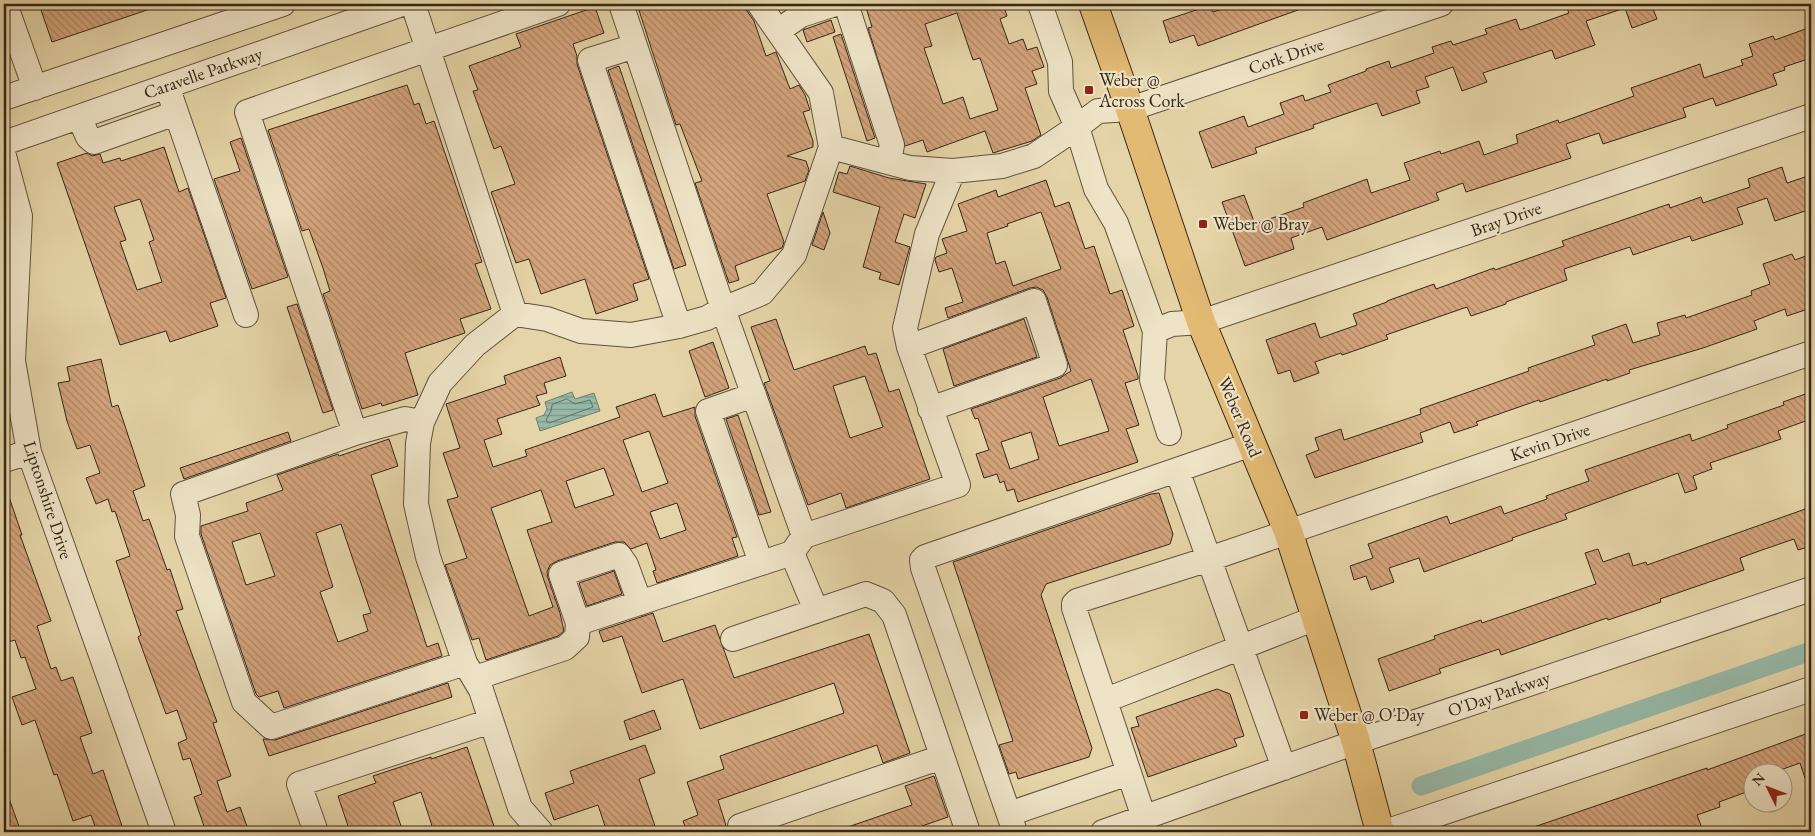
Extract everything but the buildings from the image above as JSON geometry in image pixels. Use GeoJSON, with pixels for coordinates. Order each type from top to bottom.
{"type":"FeatureCollection","features":[{"type":"Feature","properties":{"kind":"main road","name":"Weber Road"},"geometry":{"type":"LineString","coordinates":[[1093,4],[1201,322],[1288,531],[1356,742],[1380,832]]}},
{"type":"Feature","properties":{"kind":"street"},"geometry":{"type":"LineString","coordinates":[[5,4],[35,88]]}},
{"type":"Feature","properties":{"kind":"street"},"geometry":{"type":"LineString","coordinates":[[4,98],[283,4]]}},
{"type":"Feature","properties":{"kind":"street","name":"Caravelle Parkway"},"geometry":{"type":"LineString","coordinates":[[4,143],[402,4]]}},
{"type":"Feature","properties":{"kind":"street"},"geometry":{"type":"LineString","coordinates":[[413,4],[516,314]]}},
{"type":"Feature","properties":{"kind":"street"},"geometry":{"type":"LineString","coordinates":[[356,433],[247,112],[558,4]]}},
{"type":"Feature","properties":{"kind":"street"},"geometry":{"type":"LineString","coordinates":[[621,4],[723,309],[754,395],[816,610]]}},
{"type":"Feature","properties":{"kind":"street"},"geometry":{"type":"LineString","coordinates":[[541,832],[520,808],[491,721],[470,671],[428,558],[416,504],[418,442],[422,422],[440,383],[474,346],[516,314],[547,319],[582,331],[631,335],[679,326],[707,318],[723,309],[762,293],[794,254],[831,147],[821,93],[760,4]]}},
{"type":"Feature","properties":{"kind":"street"},"geometry":{"type":"LineString","coordinates":[[778,31],[801,15],[835,4]]}},
{"type":"Feature","properties":{"kind":"street"},"geometry":{"type":"LineString","coordinates":[[846,4],[892,145],[889,162]]}},
{"type":"Feature","properties":{"kind":"street"},"geometry":{"type":"LineString","coordinates":[[1040,4],[1060,62],[1060,91],[1076,128],[1096,189],[1116,223],[1155,330],[1152,380],[1169,433]]}},
{"type":"Feature","properties":{"kind":"street","name":"Cork Drive"},"geometry":{"type":"LineString","coordinates":[[831,147],[910,168],[953,171],[1002,166],[1034,156],[1098,111],[1130,109],[1441,4]]}},
{"type":"Feature","properties":{"kind":"street"},"geometry":{"type":"LineString","coordinates":[[635,46],[590,60],[679,326]]}},
{"type":"Feature","properties":{"kind":"street"},"geometry":{"type":"LineString","coordinates":[[167,86],[246,315]]}},
{"type":"Feature","properties":{"kind":"street"},"geometry":{"type":"LineString","coordinates":[[79,117],[88,137],[94,142],[176,112]]}},
{"type":"Feature","properties":{"kind":"street","name":"Bray Drive"},"geometry":{"type":"LineString","coordinates":[[1155,330],[1172,324],[1201,322],[1811,116]]}},
{"type":"Feature","properties":{"kind":"street","name":"Liptonshire Drive"},"geometry":{"type":"LineString","coordinates":[[4,156],[20,216],[13,362],[29,452],[164,832]]}},
{"type":"Feature","properties":{"kind":"street"},"geometry":{"type":"LineString","coordinates":[[578,624],[761,563],[798,544],[958,485],[908,347],[905,328],[927,234],[953,171]]}},
{"type":"Feature","properties":{"kind":"street"},"geometry":{"type":"LineString","coordinates":[[908,347],[1034,301],[1055,365],[930,409]]}},
{"type":"Feature","properties":{"kind":"street","name":"Kevin Drive"},"geometry":{"type":"LineString","coordinates":[[1106,700],[1074,608],[1074,604],[1078,602],[1811,353]]}},
{"type":"Feature","properties":{"kind":"street"},"geometry":{"type":"LineString","coordinates":[[754,395],[708,411],[761,563]]}},
{"type":"Feature","properties":{"kind":"street"},"geometry":{"type":"LineString","coordinates":[[422,422],[405,419],[356,433],[183,494],[188,515],[187,536],[244,702],[272,726],[470,671],[565,648],[577,637],[578,624],[561,574],[619,555],[626,565],[640,603]]}},
{"type":"Feature","properties":{"kind":"street"},"geometry":{"type":"LineString","coordinates":[[1129,773],[1012,823],[923,568],[922,560],[925,557],[1252,444]]}},
{"type":"Feature","properties":{"kind":"street"},"geometry":{"type":"LineString","coordinates":[[4,460],[29,452]]}},
{"type":"Feature","properties":{"kind":"street"},"geometry":{"type":"LineString","coordinates":[[1177,470],[1284,768]]}},
{"type":"Feature","properties":{"kind":"street","name":"O'Day Parkway"},"geometry":{"type":"LineString","coordinates":[[1103,832],[1356,742],[1811,589]]}},
{"type":"Feature","properties":{"kind":"street"},"geometry":{"type":"LineString","coordinates":[[733,639],[866,594],[883,601],[894,615],[968,832]]}},
{"type":"Feature","properties":{"kind":"street"},"geometry":{"type":"LineString","coordinates":[[1144,818],[1106,700],[1316,618]]}},
{"type":"Feature","properties":{"kind":"street"},"geometry":{"type":"LineString","coordinates":[[1385,832],[1811,689]]}},
{"type":"Feature","properties":{"kind":"street"},"geometry":{"type":"LineString","coordinates":[[316,832],[299,784],[491,721]]}},
{"type":"Feature","properties":{"kind":"street"},"geometry":{"type":"LineString","coordinates":[[740,826],[942,757]]}},
{"type":"Feature","properties":{"kind":"water"},"geometry":{"type":"Polygon","coordinates":[[[572,392],[575,399],[594,393],[600,411],[540,431],[536,418],[544,415],[547,409],[545,402],[572,392]]]}},
{"type":"Feature","properties":{"kind":"waterway"},"geometry":{"type":"LineString","coordinates":[[1421,786],[1811,651]]}},
{"type":"Feature","properties":{"kind":"place","name":"Weber @ Across Cork"},"geometry":{"type":"Point","coordinates":[1089,90]}},
{"type":"Feature","properties":{"kind":"place","name":"Weber @ Bray"},"geometry":{"type":"Point","coordinates":[1203,224]}},
{"type":"Feature","properties":{"kind":"place","name":"Weber @ O'Day"},"geometry":{"type":"Point","coordinates":[1304,715]}}]}
